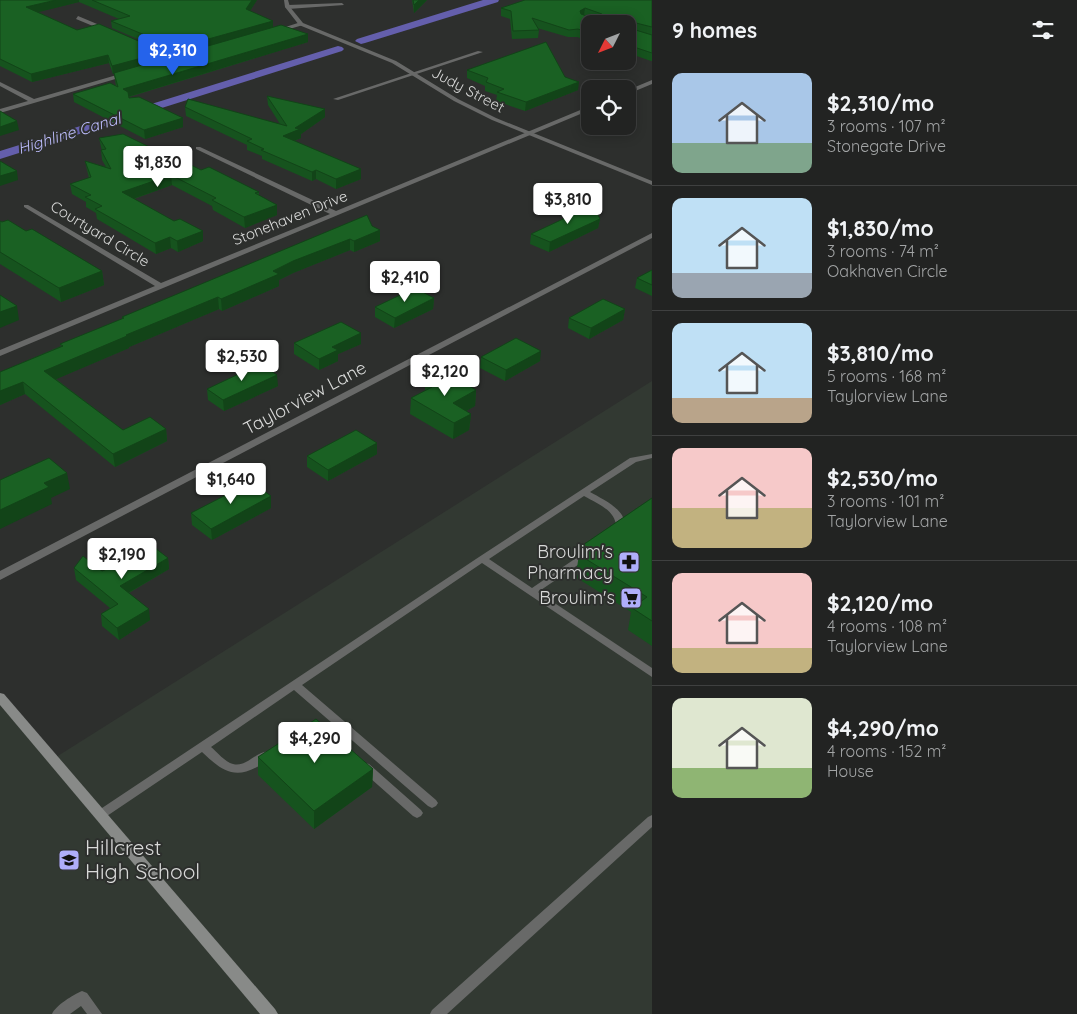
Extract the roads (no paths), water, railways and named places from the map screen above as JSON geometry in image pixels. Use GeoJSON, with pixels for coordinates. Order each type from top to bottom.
{"type":"FeatureCollection","features":[{"type":"Feature","properties":{"kind":"main road"},"geometry":{"type":"LineString","coordinates":[[0,697],[270,1014]]}},
{"type":"Feature","properties":{"kind":"street"},"geometry":{"type":"LineString","coordinates":[[287,3],[342,4]]}},
{"type":"Feature","properties":{"kind":"street"},"geometry":{"type":"LineString","coordinates":[[272,32],[301,24],[287,3]]}},
{"type":"Feature","properties":{"kind":"street"},"geometry":{"type":"LineString","coordinates":[[78,18],[110,31]]}},
{"type":"Feature","properties":{"kind":"street","name":"Judy Street"},"geometry":{"type":"LineString","coordinates":[[301,24],[394,62],[456,100],[494,120],[652,183]]}},
{"type":"Feature","properties":{"kind":"street"},"geometry":{"type":"LineString","coordinates":[[336,99],[480,52]]}},
{"type":"Feature","properties":{"kind":"street"},"geometry":{"type":"LineString","coordinates":[[0,111],[134,72]]}},
{"type":"Feature","properties":{"kind":"street"},"geometry":{"type":"LineString","coordinates":[[636,89],[652,82]]}},
{"type":"Feature","properties":{"kind":"street"},"geometry":{"type":"LineString","coordinates":[[0,84],[33,101]]}},
{"type":"Feature","properties":{"kind":"street","name":"Stonehaven Drive"},"geometry":{"type":"LineString","coordinates":[[0,353],[581,112]]}},
{"type":"Feature","properties":{"kind":"street"},"geometry":{"type":"LineString","coordinates":[[198,148],[336,214]]}},
{"type":"Feature","properties":{"kind":"street","name":"Courtyard Circle"},"geometry":{"type":"LineString","coordinates":[[26,206],[160,286]]}},
{"type":"Feature","properties":{"kind":"street","name":"Taylorview Lane"},"geometry":{"type":"LineString","coordinates":[[0,576],[652,235]]}},
{"type":"Feature","properties":{"kind":"lane"},"geometry":{"type":"LineString","coordinates":[[100,815],[633,460],[652,456]]}},
{"type":"Feature","properties":{"kind":"lane"},"geometry":{"type":"LineString","coordinates":[[584,492],[617,514],[621,520],[621,528],[616,536]]}},
{"type":"Feature","properties":{"kind":"lane"},"geometry":{"type":"LineString","coordinates":[[532,592],[600,546]]}},
{"type":"Feature","properties":{"kind":"lane"},"geometry":{"type":"LineString","coordinates":[[482,559],[652,672]]}},
{"type":"Feature","properties":{"kind":"lane"},"geometry":{"type":"LineString","coordinates":[[294,685],[432,803]]}},
{"type":"Feature","properties":{"kind":"lane"},"geometry":{"type":"LineString","coordinates":[[203,746],[233,770],[247,766],[278,748]]}},
{"type":"Feature","properties":{"kind":"lane"},"geometry":{"type":"LineString","coordinates":[[358,762],[417,813]]}},
{"type":"Feature","properties":{"kind":"lane"},"geometry":{"type":"LineString","coordinates":[[437,1014],[652,820]]}},
{"type":"Feature","properties":{"kind":"lane"},"geometry":{"type":"LineString","coordinates":[[59,1014],[82,997],[95,1014]]}},
{"type":"Feature","properties":{"kind":"waterway"},"geometry":{"type":"LineString","coordinates":[[361,41],[494,0]]}},
{"type":"Feature","properties":{"kind":"waterway","name":"Highline Canal"},"geometry":{"type":"LineString","coordinates":[[0,155],[338,49]]}},
{"type":"Feature","properties":{"kind":"place","name":"Broulim's Pharmacy"},"geometry":{"type":"Point","coordinates":[629,562]}},
{"type":"Feature","properties":{"kind":"place","name":"Broulim's"},"geometry":{"type":"Point","coordinates":[631,598]}},
{"type":"Feature","properties":{"kind":"place","name":"Hillcrest High School"},"geometry":{"type":"Point","coordinates":[69,860]}}]}
